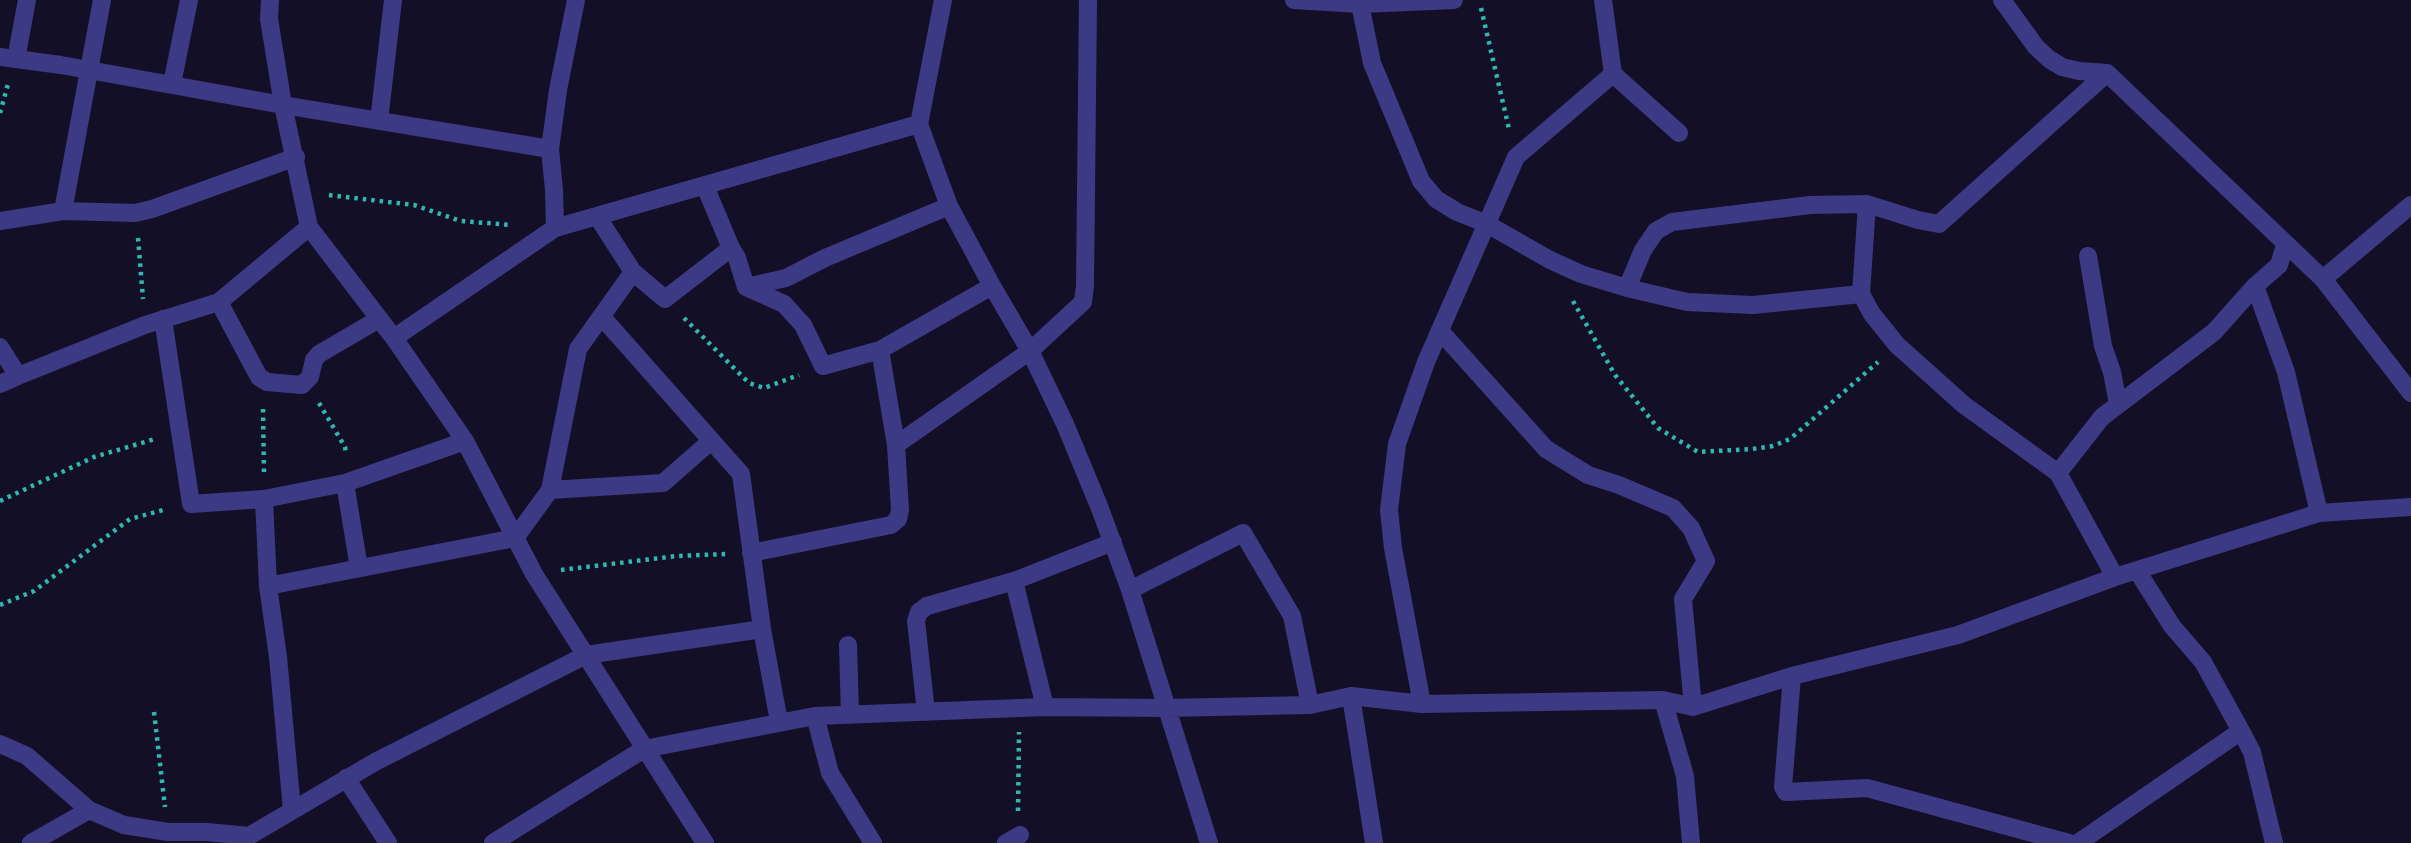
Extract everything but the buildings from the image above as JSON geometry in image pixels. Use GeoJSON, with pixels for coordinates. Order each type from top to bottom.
{"type":"FeatureCollection","features":[{"type":"Feature","properties":{"kind":"street"},"geometry":{"type":"LineString","coordinates":[[27,0],[8,58],[550,149]]}},
{"type":"Feature","properties":{"kind":"street"},"geometry":{"type":"LineString","coordinates":[[63,211],[102,0]]}},
{"type":"Feature","properties":{"kind":"street"},"geometry":{"type":"LineString","coordinates":[[172,84],[189,0]]}},
{"type":"Feature","properties":{"kind":"street"},"geometry":{"type":"LineString","coordinates":[[270,0],[269,19],[283,105],[309,227],[394,338],[465,441],[534,573],[705,843]]}},
{"type":"Feature","properties":{"kind":"street"},"geometry":{"type":"LineString","coordinates":[[379,121],[393,0]]}},
{"type":"Feature","properties":{"kind":"street"},"geometry":{"type":"LineString","coordinates":[[555,228],[550,149],[558,90],[576,0]]}},
{"type":"Feature","properties":{"kind":"street"},"geometry":{"type":"LineString","coordinates":[[943,0],[919,124],[949,206],[1030,351],[1070,436],[1113,542],[1209,843]]}},
{"type":"Feature","properties":{"kind":"street"},"geometry":{"type":"LineString","coordinates":[[896,445],[1030,351],[1083,302],[1088,0]]}},
{"type":"Feature","properties":{"kind":"street"},"geometry":{"type":"LineString","coordinates":[[1295,0],[1360,4],[1454,0]]}},
{"type":"Feature","properties":{"kind":"street"},"geometry":{"type":"LineString","coordinates":[[1603,0],[1613,74],[1679,133]]}},
{"type":"Feature","properties":{"kind":"street"},"geometry":{"type":"LineString","coordinates":[[2002,0],[2036,47],[2049,59],[2062,67],[2107,73],[2323,279],[2411,393]]}},
{"type":"Feature","properties":{"kind":"street"},"geometry":{"type":"LineString","coordinates":[[1360,4],[1372,63],[1421,181],[1436,199],[1457,212],[1487,224],[1550,260],[1581,274],[1687,302],[1753,305],[1861,294]]}},
{"type":"Feature","properties":{"kind":"street"},"geometry":{"type":"LineString","coordinates":[[1627,288],[1643,250],[1656,230],[1672,222],[1810,205],[1867,204],[1918,220],[1939,223],[2107,73]]}},
{"type":"Feature","properties":{"kind":"street"},"geometry":{"type":"LineString","coordinates":[[1422,705],[1393,548],[1389,510],[1397,444],[1426,362],[1516,157],[1613,74]]}},
{"type":"Feature","properties":{"kind":"street"},"geometry":{"type":"LineString","coordinates":[[394,338],[555,228],[919,124]]}},
{"type":"Feature","properties":{"kind":"street"},"geometry":{"type":"LineString","coordinates":[[0,221],[63,211],[135,212],[177,201],[296,157]]}},
{"type":"Feature","properties":{"kind":"street"},"geometry":{"type":"LineString","coordinates":[[705,186],[737,258],[746,287],[784,304],[803,324],[823,366],[880,350],[992,286]]}},
{"type":"Feature","properties":{"kind":"street"},"geometry":{"type":"LineString","coordinates":[[1867,204],[1861,294],[1872,313],[1897,345],[1964,405],[2058,473],[2115,577]]}},
{"type":"Feature","properties":{"kind":"street"},"geometry":{"type":"LineString","coordinates":[[2323,279],[2411,205]]}},
{"type":"Feature","properties":{"kind":"street"},"geometry":{"type":"LineString","coordinates":[[746,287],[786,278],[825,258],[949,206]]}},
{"type":"Feature","properties":{"kind":"street"},"geometry":{"type":"LineString","coordinates":[[597,216],[633,272],[665,299],[731,248]]}},
{"type":"Feature","properties":{"kind":"street"},"geometry":{"type":"LineString","coordinates":[[0,384],[145,325],[219,302],[309,227]]}},
{"type":"Feature","properties":{"kind":"street"},"geometry":{"type":"LineString","coordinates":[[2058,473],[2102,417],[2214,332],[2255,286],[2279,265],[2285,245]]}},
{"type":"Feature","properties":{"kind":"street"},"geometry":{"type":"LineString","coordinates":[[2088,256],[2103,346],[2112,372],[2118,404]]}},
{"type":"Feature","properties":{"kind":"street"},"geometry":{"type":"LineString","coordinates":[[268,586],[514,538],[550,490],[578,349],[633,272]]}},
{"type":"Feature","properties":{"kind":"street"},"geometry":{"type":"LineString","coordinates":[[2255,286],[2286,372],[2319,513]]}},
{"type":"Feature","properties":{"kind":"street"},"geometry":{"type":"LineString","coordinates":[[219,302],[262,380],[302,384],[307,382],[319,354],[379,319]]}},
{"type":"Feature","properties":{"kind":"street"},"geometry":{"type":"LineString","coordinates":[[602,317],[741,474],[762,629],[779,722]]}},
{"type":"Feature","properties":{"kind":"street"},"geometry":{"type":"LineString","coordinates":[[163,319],[191,504],[264,499],[345,483],[465,441]]}},
{"type":"Feature","properties":{"kind":"street"},"geometry":{"type":"LineString","coordinates":[[1441,332],[1546,449],[1588,475],[1673,508],[1691,528],[1706,561],[1683,599],[1693,707]]}},
{"type":"Feature","properties":{"kind":"street"},"geometry":{"type":"LineString","coordinates":[[0,347],[18,376]]}},
{"type":"Feature","properties":{"kind":"street"},"geometry":{"type":"LineString","coordinates":[[751,553],[891,525],[898,519],[900,510],[896,445],[880,350]]}},
{"type":"Feature","properties":{"kind":"street"},"geometry":{"type":"LineString","coordinates":[[550,490],[663,483],[711,442]]}},
{"type":"Feature","properties":{"kind":"street"},"geometry":{"type":"LineString","coordinates":[[345,483],[359,568]]}},
{"type":"Feature","properties":{"kind":"street"},"geometry":{"type":"LineString","coordinates":[[264,499],[268,586],[278,657],[292,810]]}},
{"type":"Feature","properties":{"kind":"street"},"geometry":{"type":"LineString","coordinates":[[493,843],[516,837],[644,749],[815,716],[1045,707],[1310,705],[1351,696],[1422,705],[1663,700],[1693,707],[1792,676],[1958,635],[2115,577],[2138,572],[2319,513],[2411,508]]}},
{"type":"Feature","properties":{"kind":"street"},"geometry":{"type":"LineString","coordinates":[[1130,590],[1243,533],[1292,616],[1310,705]]}},
{"type":"Feature","properties":{"kind":"street"},"geometry":{"type":"LineString","coordinates":[[926,712],[916,621],[919,612],[927,606],[1014,581],[1113,542]]}},
{"type":"Feature","properties":{"kind":"street"},"geometry":{"type":"LineString","coordinates":[[2138,572],[2172,626],[2203,662],[2252,752],[2274,843]]}},
{"type":"Feature","properties":{"kind":"street"},"geometry":{"type":"LineString","coordinates":[[1014,581],[1045,707]]}},
{"type":"Feature","properties":{"kind":"street"},"geometry":{"type":"LineString","coordinates":[[0,744],[27,756],[89,810],[124,825],[168,832],[207,832],[247,841],[346,778],[586,655],[762,629]]}},
{"type":"Feature","properties":{"kind":"street"},"geometry":{"type":"LineString","coordinates":[[848,645],[850,715]]}},
{"type":"Feature","properties":{"kind":"street"},"geometry":{"type":"LineString","coordinates":[[1792,676],[1783,787],[1786,792],[1867,788],[2069,843]]}},
{"type":"Feature","properties":{"kind":"street"},"geometry":{"type":"LineString","coordinates":[[1351,696],[1374,843]]}},
{"type":"Feature","properties":{"kind":"street"},"geometry":{"type":"LineString","coordinates":[[1663,700],[1685,776],[1690,843]]}},
{"type":"Feature","properties":{"kind":"street"},"geometry":{"type":"LineString","coordinates":[[815,716],[830,773],[873,843]]}},
{"type":"Feature","properties":{"kind":"street"},"geometry":{"type":"LineString","coordinates":[[2078,843],[2241,731]]}},
{"type":"Feature","properties":{"kind":"street"},"geometry":{"type":"LineString","coordinates":[[346,778],[388,843]]}},
{"type":"Feature","properties":{"kind":"street"},"geometry":{"type":"LineString","coordinates":[[31,843],[89,810]]}},
{"type":"Feature","properties":{"kind":"path"},"geometry":{"type":"LineString","coordinates":[[1479,0],[1516,157]]}},
{"type":"Feature","properties":{"kind":"path"},"geometry":{"type":"LineString","coordinates":[[301,192],[414,205],[461,220],[555,228]]}},
{"type":"Feature","properties":{"kind":"path"},"geometry":{"type":"LineString","coordinates":[[135,212],[145,325]]}},
{"type":"Feature","properties":{"kind":"path"},"geometry":{"type":"LineString","coordinates":[[1550,260],[1615,375],[1658,428],[1698,452],[1752,449],[1773,446],[1790,439],[1897,345]]}},
{"type":"Feature","properties":{"kind":"path"},"geometry":{"type":"LineString","coordinates":[[665,299],[749,383],[764,387],[823,366]]}},
{"type":"Feature","properties":{"kind":"path"},"geometry":{"type":"LineString","coordinates":[[262,380],[264,499]]}},
{"type":"Feature","properties":{"kind":"path"},"geometry":{"type":"LineString","coordinates":[[307,382],[345,447],[345,483]]}},
{"type":"Feature","properties":{"kind":"path"},"geometry":{"type":"LineString","coordinates":[[0,501],[94,457],[179,432]]}},
{"type":"Feature","properties":{"kind":"path"},"geometry":{"type":"LineString","coordinates":[[0,605],[34,591],[130,519],[191,504]]}},
{"type":"Feature","properties":{"kind":"path"},"geometry":{"type":"LineString","coordinates":[[534,573],[677,556],[751,553]]}},
{"type":"Feature","properties":{"kind":"path"},"geometry":{"type":"LineString","coordinates":[[1013,839],[1019,708]]}},
{"type":"Feature","properties":{"kind":"path"},"geometry":{"type":"LineString","coordinates":[[154,712],[168,832]]}}]}
